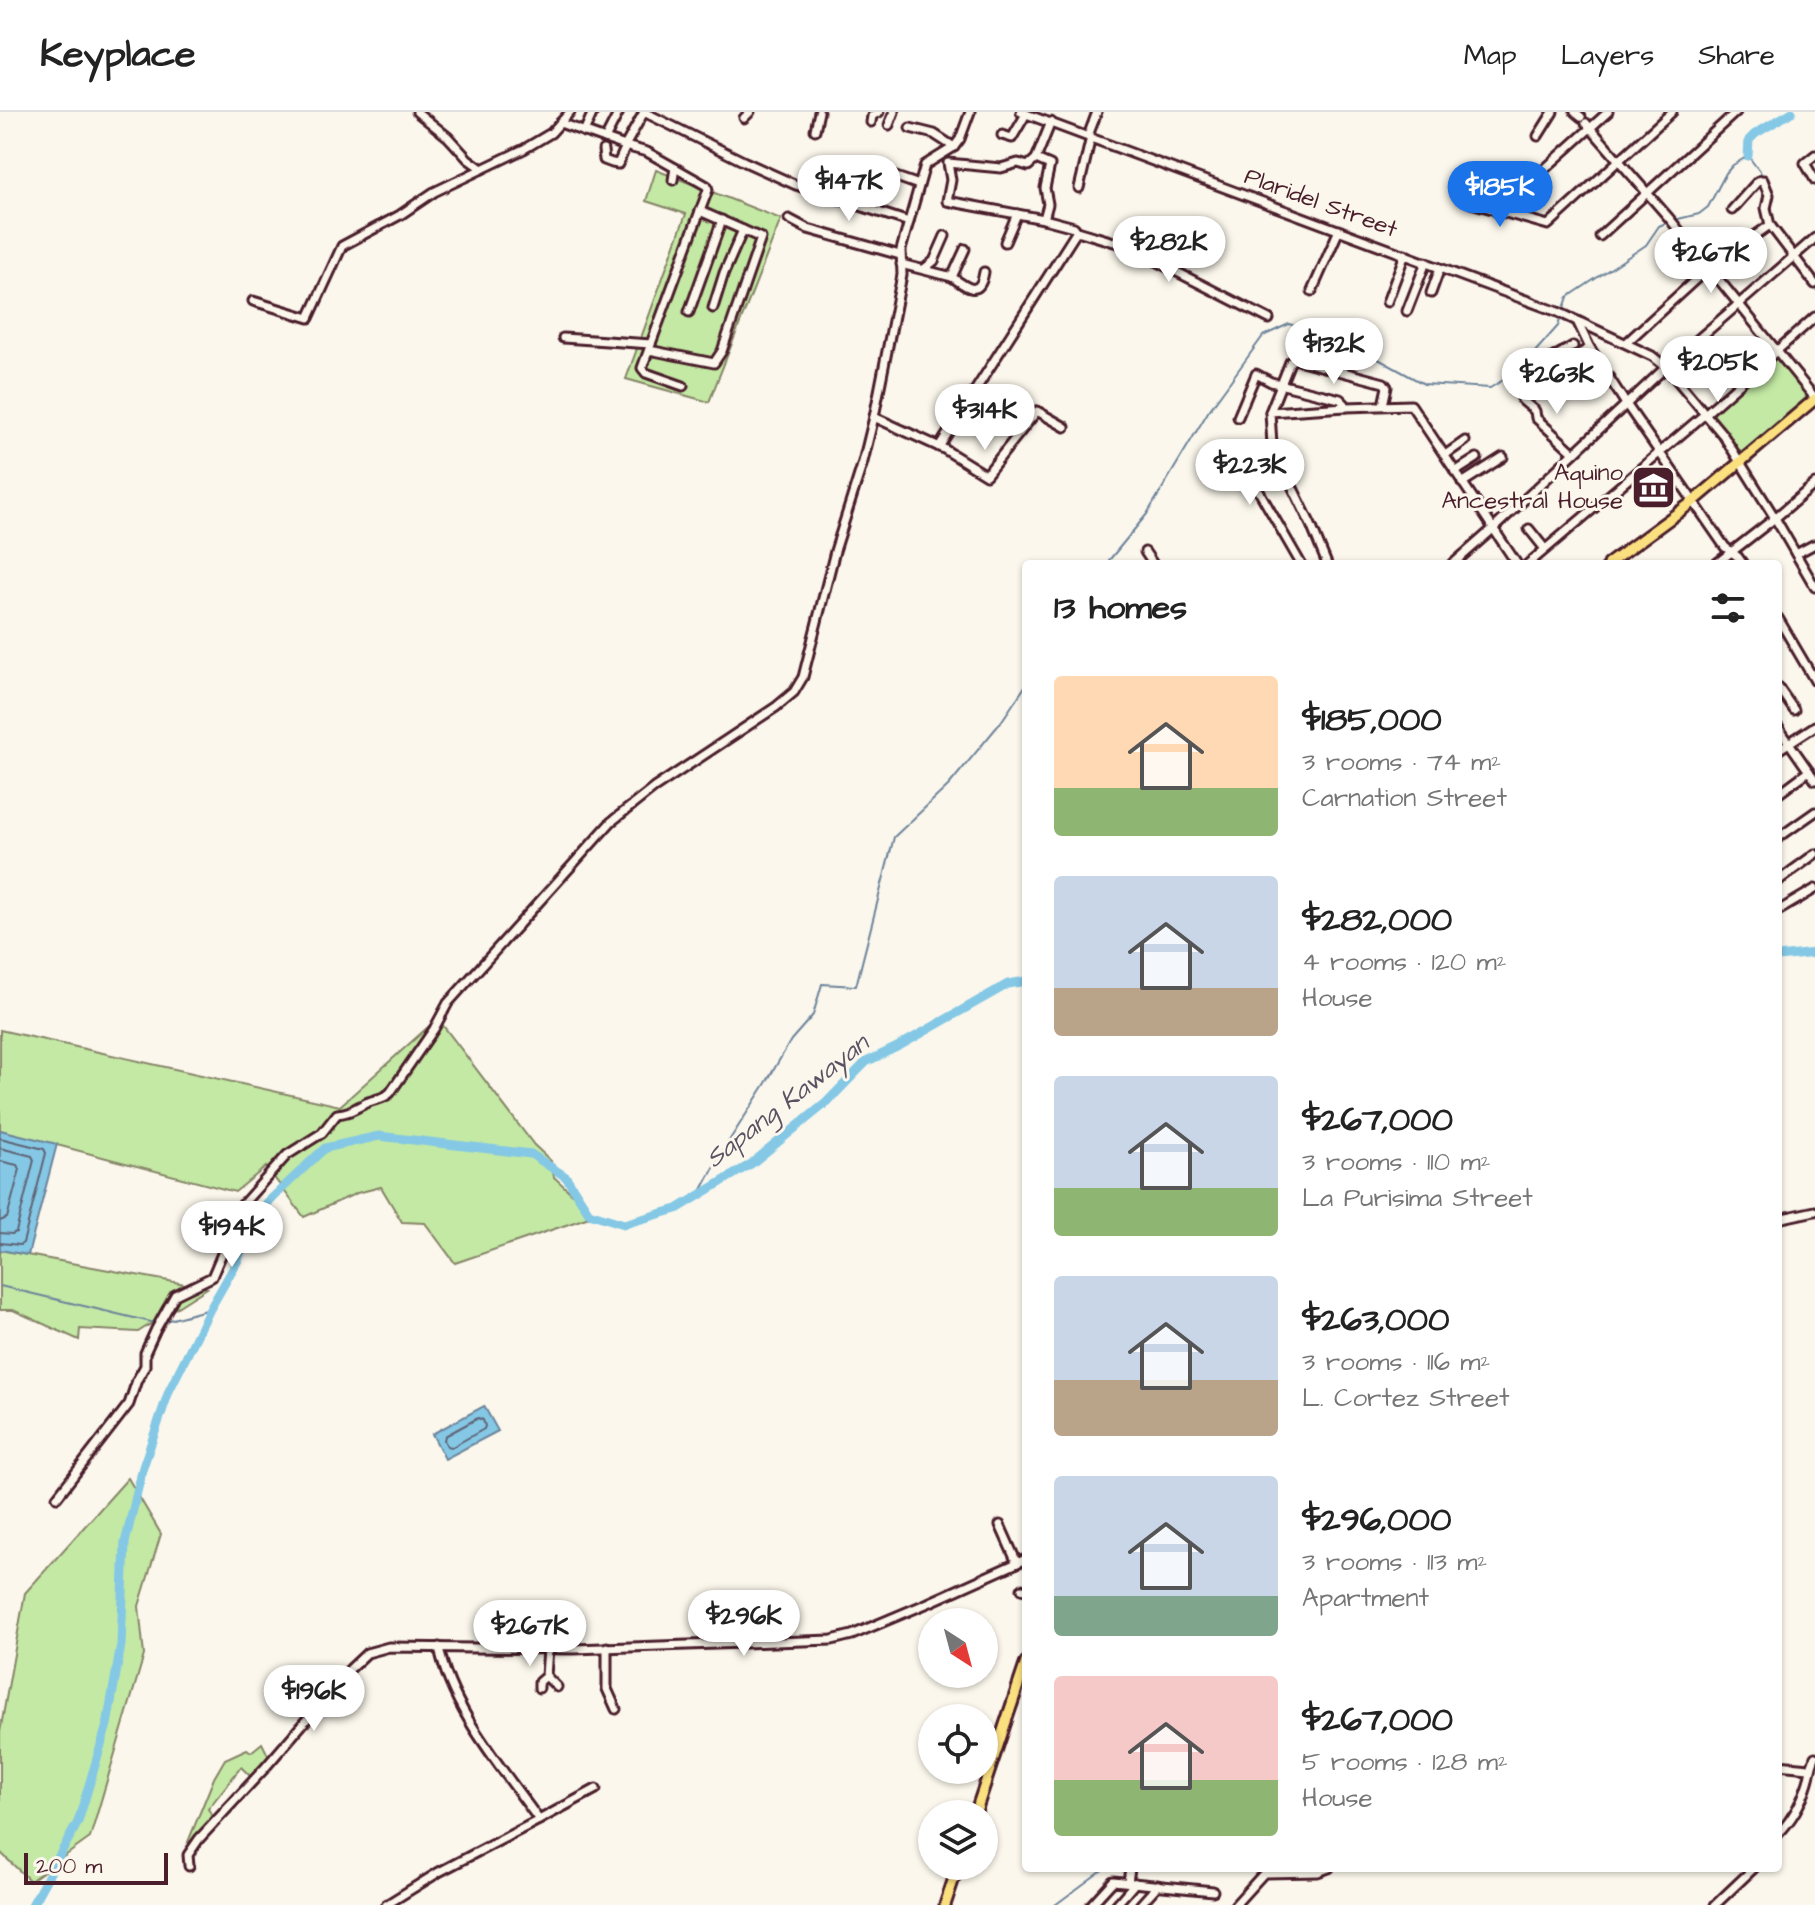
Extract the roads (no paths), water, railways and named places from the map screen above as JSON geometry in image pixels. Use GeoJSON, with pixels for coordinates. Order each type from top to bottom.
{"type":"FeatureCollection","features":[{"type":"Feature","properties":{"kind":"main road"},"geometry":{"type":"LineString","coordinates":[[1613,560],[1694,501],[1815,398]]}},
{"type":"Feature","properties":{"kind":"main road"},"geometry":{"type":"LineString","coordinates":[[980,1800],[1022,1674]]}},
{"type":"Feature","properties":{"kind":"main road"},"geometry":{"type":"LineString","coordinates":[[945,1905],[953,1880]]}},
{"type":"Feature","properties":{"kind":"street"},"geometry":{"type":"LineString","coordinates":[[417,112],[482,169]]}},
{"type":"Feature","properties":{"kind":"street"},"geometry":{"type":"LineString","coordinates":[[253,301],[309,318],[342,246],[400,215],[434,192],[524,149],[551,133],[570,112]]}},
{"type":"Feature","properties":{"kind":"street"},"geometry":{"type":"LineString","coordinates":[[584,132],[593,112]]}},
{"type":"Feature","properties":{"kind":"street"},"geometry":{"type":"LineString","coordinates":[[605,139],[619,112]]}},
{"type":"Feature","properties":{"kind":"street"},"geometry":{"type":"LineString","coordinates":[[603,150],[604,160],[618,164],[644,112],[796,185],[909,222]]}},
{"type":"Feature","properties":{"kind":"street"},"geometry":{"type":"LineString","coordinates":[[815,130],[819,112]]}},
{"type":"Feature","properties":{"kind":"street"},"geometry":{"type":"LineString","coordinates":[[871,122],[872,116],[879,112]]}},
{"type":"Feature","properties":{"kind":"street"},"geometry":{"type":"LineString","coordinates":[[889,125],[894,112]]}},
{"type":"Feature","properties":{"kind":"street"},"geometry":{"type":"LineString","coordinates":[[970,112],[960,139],[946,159],[951,177],[947,201],[1044,219],[1124,245],[1269,319]]}},
{"type":"Feature","properties":{"kind":"street"},"geometry":{"type":"LineString","coordinates":[[1079,188],[1097,112]]}},
{"type":"Feature","properties":{"kind":"street"},"geometry":{"type":"LineString","coordinates":[[1538,136],[1553,112]]}},
{"type":"Feature","properties":{"kind":"street"},"geometry":{"type":"LineString","coordinates":[[1497,212],[1583,120],[1608,112]]}},
{"type":"Feature","properties":{"kind":"street"},"geometry":{"type":"LineString","coordinates":[[1486,177],[1474,186],[1469,201],[1548,225],[1672,112]]}},
{"type":"Feature","properties":{"kind":"street"},"geometry":{"type":"LineString","coordinates":[[1600,236],[1736,112]]}},
{"type":"Feature","properties":{"kind":"street"},"geometry":{"type":"LineString","coordinates":[[1002,135],[1012,138],[1024,113]]}},
{"type":"Feature","properties":{"kind":"street","name":"Plaridel Street"},"geometry":{"type":"LineString","coordinates":[[1024,113],[1558,312],[1652,356],[1666,367],[1723,435],[1815,587]]}},
{"type":"Feature","properties":{"kind":"street"},"geometry":{"type":"LineString","coordinates":[[1583,120],[1669,218],[1815,398]]}},
{"type":"Feature","properties":{"kind":"street"},"geometry":{"type":"LineString","coordinates":[[57,1497],[129,1404],[145,1366],[145,1353],[175,1295],[212,1277],[241,1208],[256,1188],[287,1155],[322,1133],[337,1114],[352,1112],[390,1093],[448,1003],[611,822],[654,788],[776,707],[799,686],[874,417],[902,275],[900,255],[926,163],[946,159],[1001,168],[1018,163],[1031,166],[1051,122]]}},
{"type":"Feature","properties":{"kind":"street"},"geometry":{"type":"LineString","coordinates":[[560,123],[647,152],[707,186],[643,370],[683,386]]}},
{"type":"Feature","properties":{"kind":"street"},"geometry":{"type":"LineString","coordinates":[[910,128],[934,134],[954,147]]}},
{"type":"Feature","properties":{"kind":"street"},"geometry":{"type":"LineString","coordinates":[[1815,155],[1805,163],[1815,180]]}},
{"type":"Feature","properties":{"kind":"street"},"geometry":{"type":"LineString","coordinates":[[1036,159],[1050,165],[1044,219]]}},
{"type":"Feature","properties":{"kind":"street"},"geometry":{"type":"LineString","coordinates":[[820,193],[835,174],[846,167],[919,185]]}},
{"type":"Feature","properties":{"kind":"street"},"geometry":{"type":"LineString","coordinates":[[673,180],[675,168]]}},
{"type":"Feature","properties":{"kind":"street"},"geometry":{"type":"LineString","coordinates":[[1732,210],[1758,181],[1763,180],[1769,195],[1766,208],[1770,225],[1815,284]]}},
{"type":"Feature","properties":{"kind":"street"},"geometry":{"type":"LineString","coordinates":[[563,338],[650,347],[714,363],[718,360],[761,238],[700,211]]}},
{"type":"Feature","properties":{"kind":"street"},"geometry":{"type":"LineString","coordinates":[[1005,242],[1017,214]]}},
{"type":"Feature","properties":{"kind":"street"},"geometry":{"type":"LineString","coordinates":[[789,219],[808,229],[900,255]]}},
{"type":"Feature","properties":{"kind":"street"},"geometry":{"type":"LineString","coordinates":[[689,312],[722,220]]}},
{"type":"Feature","properties":{"kind":"street"},"geometry":{"type":"LineString","coordinates":[[1626,343],[1709,267],[1770,225]]}},
{"type":"Feature","properties":{"kind":"street"},"geometry":{"type":"LineString","coordinates":[[713,308],[743,230]]}},
{"type":"Feature","properties":{"kind":"street"},"geometry":{"type":"LineString","coordinates":[[1312,291],[1339,230]]}},
{"type":"Feature","properties":{"kind":"street"},"geometry":{"type":"LineString","coordinates":[[939,447],[1077,231]]}},
{"type":"Feature","properties":{"kind":"street"},"geometry":{"type":"LineString","coordinates":[[924,269],[934,261],[945,236]]}},
{"type":"Feature","properties":{"kind":"street"},"geometry":{"type":"LineString","coordinates":[[1458,560],[1666,367],[1815,238]]}},
{"type":"Feature","properties":{"kind":"street"},"geometry":{"type":"LineString","coordinates":[[952,277],[965,249]]}},
{"type":"Feature","properties":{"kind":"street"},"geometry":{"type":"LineString","coordinates":[[1387,302],[1405,254]]}},
{"type":"Feature","properties":{"kind":"street"},"geometry":{"type":"LineString","coordinates":[[1407,311],[1426,262]]}},
{"type":"Feature","properties":{"kind":"street"},"geometry":{"type":"LineString","coordinates":[[901,264],[952,277],[969,289],[978,287],[984,272]]}},
{"type":"Feature","properties":{"kind":"street"},"geometry":{"type":"LineString","coordinates":[[1431,293],[1440,268]]}},
{"type":"Feature","properties":{"kind":"street"},"geometry":{"type":"LineString","coordinates":[[1533,560],[1815,317]]}},
{"type":"Feature","properties":{"kind":"street"},"geometry":{"type":"LineString","coordinates":[[1577,321],[1580,342]]}},
{"type":"Feature","properties":{"kind":"street"},"geometry":{"type":"LineString","coordinates":[[1580,342],[1590,348],[1725,547],[1740,560]]}},
{"type":"Feature","properties":{"kind":"street"},"geometry":{"type":"LineString","coordinates":[[1547,361],[1580,342]]}},
{"type":"Feature","properties":{"kind":"street"},"geometry":{"type":"LineString","coordinates":[[1573,357],[1590,348]]}},
{"type":"Feature","properties":{"kind":"street"},"geometry":{"type":"LineString","coordinates":[[1324,560],[1311,525],[1271,441],[1270,412],[1290,362],[1294,359],[1384,383],[1387,387],[1383,405]]}},
{"type":"Feature","properties":{"kind":"street"},"geometry":{"type":"LineString","coordinates":[[1238,417],[1256,374],[1281,385],[1340,399],[1346,407]]}},
{"type":"Feature","properties":{"kind":"street"},"geometry":{"type":"LineString","coordinates":[[1522,400],[1535,411],[1536,418],[1574,453]]}},
{"type":"Feature","properties":{"kind":"street"},"geometry":{"type":"LineString","coordinates":[[1270,412],[1411,405],[1514,560]]}},
{"type":"Feature","properties":{"kind":"street"},"geometry":{"type":"LineString","coordinates":[[874,417],[939,447],[986,475],[1037,411],[1065,427]]}},
{"type":"Feature","properties":{"kind":"street"},"geometry":{"type":"LineString","coordinates":[[1445,455],[1465,441]]}},
{"type":"Feature","properties":{"kind":"street"},"geometry":{"type":"LineString","coordinates":[[1462,483],[1503,457]]}},
{"type":"Feature","properties":{"kind":"street"},"geometry":{"type":"LineString","coordinates":[[1455,472],[1477,458]]}},
{"type":"Feature","properties":{"kind":"street"},"geometry":{"type":"LineString","coordinates":[[1284,471],[1256,486],[1299,560]]}},
{"type":"Feature","properties":{"kind":"street"},"geometry":{"type":"LineString","coordinates":[[1722,560],[1815,484]]}},
{"type":"Feature","properties":{"kind":"street"},"geometry":{"type":"LineString","coordinates":[[1529,529],[1545,549]]}},
{"type":"Feature","properties":{"kind":"street"},"geometry":{"type":"LineString","coordinates":[[1796,554],[1813,545]]}},
{"type":"Feature","properties":{"kind":"street"},"geometry":{"type":"LineString","coordinates":[[1145,552],[1150,560]]}},
{"type":"Feature","properties":{"kind":"street"},"geometry":{"type":"LineString","coordinates":[[1782,625],[1815,681]]}},
{"type":"Feature","properties":{"kind":"street"},"geometry":{"type":"LineString","coordinates":[[1782,693],[1794,710]]}},
{"type":"Feature","properties":{"kind":"street"},"geometry":{"type":"LineString","coordinates":[[1782,747],[1815,726]]}},
{"type":"Feature","properties":{"kind":"street"},"geometry":{"type":"LineString","coordinates":[[1782,732],[1815,780]]}},
{"type":"Feature","properties":{"kind":"street"},"geometry":{"type":"LineString","coordinates":[[1782,791],[1809,771]]}},
{"type":"Feature","properties":{"kind":"street"},"geometry":{"type":"LineString","coordinates":[[1782,835],[1815,812]]}},
{"type":"Feature","properties":{"kind":"street"},"geometry":{"type":"LineString","coordinates":[[1782,878],[1815,854]]}},
{"type":"Feature","properties":{"kind":"street"},"geometry":{"type":"LineString","coordinates":[[1782,909],[1815,889]]}},
{"type":"Feature","properties":{"kind":"street"},"geometry":{"type":"LineString","coordinates":[[1782,1218],[1815,1211]]}},
{"type":"Feature","properties":{"kind":"street"},"geometry":{"type":"LineString","coordinates":[[1000,1525],[1017,1563]]}},
{"type":"Feature","properties":{"kind":"street"},"geometry":{"type":"LineString","coordinates":[[189,1866],[188,1855],[199,1839],[367,1653],[389,1647],[548,1648],[832,1640],[852,1635],[1022,1561]]}},
{"type":"Feature","properties":{"kind":"street"},"geometry":{"type":"LineString","coordinates":[[439,1647],[454,1694],[539,1820]]}},
{"type":"Feature","properties":{"kind":"street"},"geometry":{"type":"LineString","coordinates":[[607,1647],[607,1689],[616,1709]]}},
{"type":"Feature","properties":{"kind":"street"},"geometry":{"type":"LineString","coordinates":[[539,1688],[539,1682],[546,1676],[548,1648]]}},
{"type":"Feature","properties":{"kind":"street"},"geometry":{"type":"LineString","coordinates":[[546,1676],[557,1687]]}},
{"type":"Feature","properties":{"kind":"street"},"geometry":{"type":"LineString","coordinates":[[1782,1830],[1800,1803],[1815,1757]]}},
{"type":"Feature","properties":{"kind":"street"},"geometry":{"type":"LineString","coordinates":[[1782,1765],[1809,1768]]}},
{"type":"Feature","properties":{"kind":"street"},"geometry":{"type":"LineString","coordinates":[[386,1905],[439,1872],[596,1789]]}},
{"type":"Feature","properties":{"kind":"street"},"geometry":{"type":"LineString","coordinates":[[1116,1905],[1131,1883],[1130,1872]]}},
{"type":"Feature","properties":{"kind":"street"},"geometry":{"type":"LineString","coordinates":[[1235,1905],[1264,1873],[1318,1872]]}},
{"type":"Feature","properties":{"kind":"street"},"geometry":{"type":"LineString","coordinates":[[1715,1905],[1750,1872]]}},
{"type":"Feature","properties":{"kind":"street"},"geometry":{"type":"LineString","coordinates":[[1091,1905],[1113,1881],[1213,1891]]}},
{"type":"Feature","properties":{"kind":"street"},"geometry":{"type":"LineString","coordinates":[[1140,1905],[1158,1885]]}},
{"type":"Feature","properties":{"kind":"water"},"geometry":{"type":"Polygon","coordinates":[[[0,1130],[57,1144],[28,1255],[0,1250],[0,1130]]]}},
{"type":"Feature","properties":{"kind":"water"},"geometry":{"type":"Polygon","coordinates":[[[484,1406],[498,1431],[445,1459],[432,1434],[484,1406]]]}},
{"type":"Feature","properties":{"kind":"waterway"},"geometry":{"type":"LineString","coordinates":[[1748,156],[1749,140],[1792,112]]}},
{"type":"Feature","properties":{"kind":"waterway"},"geometry":{"type":"LineString","coordinates":[[1674,220],[1699,214],[1708,207],[1726,173],[1748,156],[1764,177]]}},
{"type":"Feature","properties":{"kind":"waterway"},"geometry":{"type":"LineString","coordinates":[[1768,182],[1771,194]]}},
{"type":"Feature","properties":{"kind":"waterway"},"geometry":{"type":"LineString","coordinates":[[1772,201],[1772,212]]}},
{"type":"Feature","properties":{"kind":"waterway"},"geometry":{"type":"LineString","coordinates":[[1563,311],[1568,297],[1646,245],[1659,226],[1668,222]]}},
{"type":"Feature","properties":{"kind":"waterway"},"geometry":{"type":"LineString","coordinates":[[1109,560],[1147,514],[1208,412],[1263,336],[1289,324],[1358,348],[1424,384],[1490,388],[1518,371],[1558,326],[1561,317]]}},
{"type":"Feature","properties":{"kind":"waterway"},"geometry":{"type":"LineString","coordinates":[[699,1195],[791,1040],[813,1015],[822,984],[856,986],[894,837],[949,785],[1001,722],[1022,691]]}},
{"type":"Feature","properties":{"kind":"waterway","name":"Sapang Kawayan"},"geometry":{"type":"LineString","coordinates":[[1782,957],[1815,953]]}},
{"type":"Feature","properties":{"kind":"waterway","name":"Sapang Kawayan"},"geometry":{"type":"LineString","coordinates":[[32,1905],[78,1822],[107,1725],[121,1645],[125,1543],[143,1467],[169,1391],[238,1260],[252,1217],[325,1148],[379,1136],[531,1154],[566,1177],[589,1213],[624,1224],[677,1209],[751,1164],[826,1103],[866,1062],[1008,984],[1022,982]]}},
{"type":"Feature","properties":{"kind":"waterway"},"geometry":{"type":"LineString","coordinates":[[1783,1214],[1815,1207]]}},
{"type":"Feature","properties":{"kind":"waterway"},"geometry":{"type":"LineString","coordinates":[[0,1286],[155,1323]]}},
{"type":"Feature","properties":{"kind":"waterway"},"geometry":{"type":"LineString","coordinates":[[165,1321],[210,1309]]}},
{"type":"Feature","properties":{"kind":"waterway"},"geometry":{"type":"LineString","coordinates":[[1055,1905],[1100,1872]]}},
{"type":"Feature","properties":{"kind":"place","name":"Aquino Ancestral House"},"geometry":{"type":"Point","coordinates":[1654,487]}}]}
